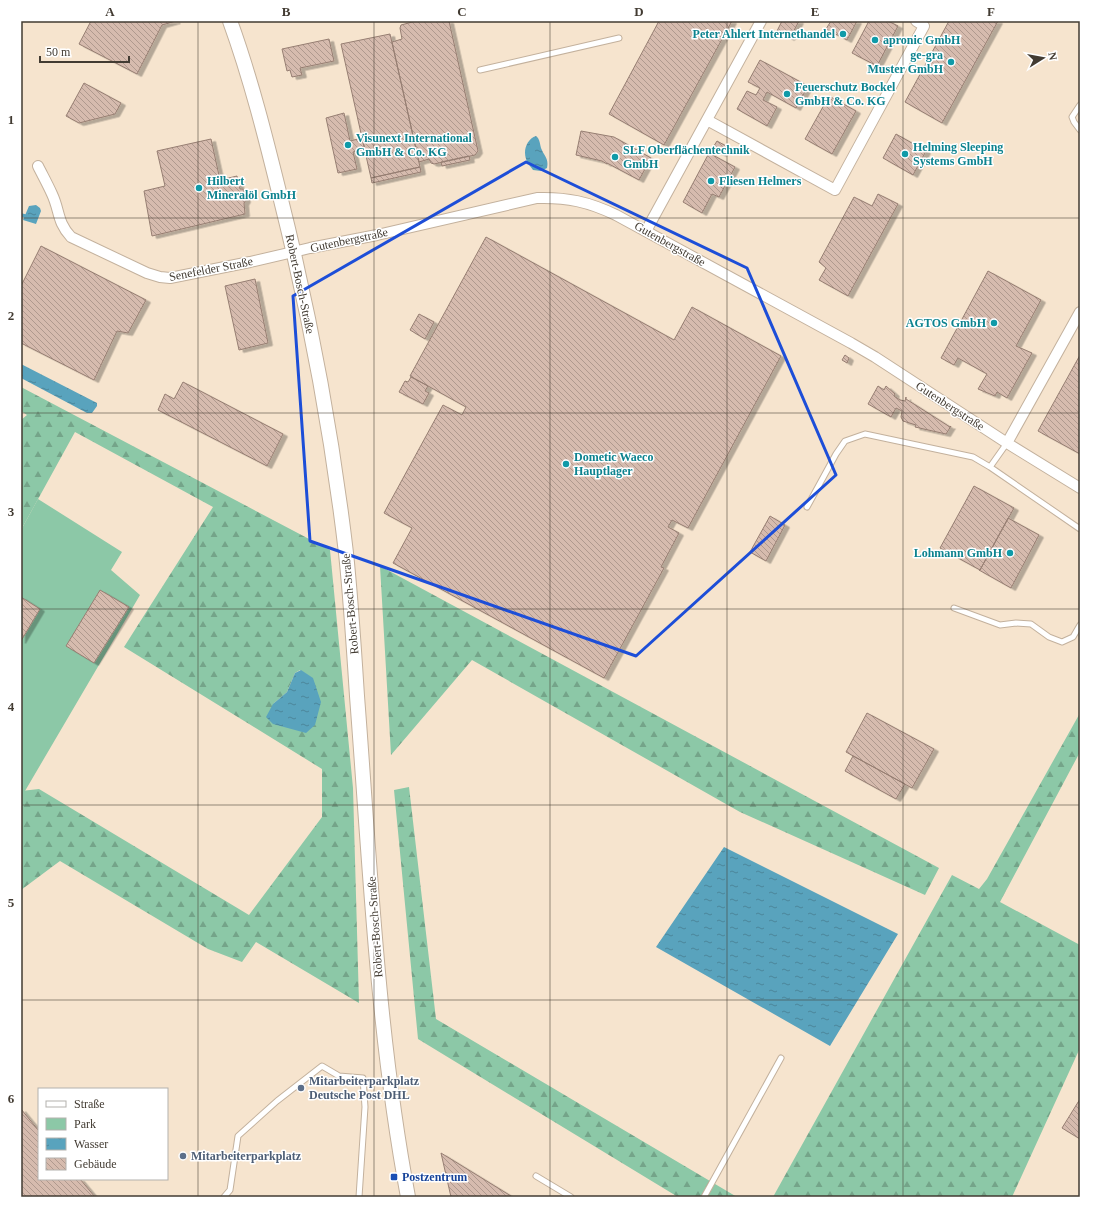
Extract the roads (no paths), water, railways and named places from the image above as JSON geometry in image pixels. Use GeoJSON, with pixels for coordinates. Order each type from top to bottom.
{"type":"FeatureCollection","features":[{"type":"Feature","properties":{"kind":"street","name":"Robert-Bosch-Straße"},"geometry":{"type":"LineString","coordinates":[[230,21],[265,137],[294,252],[309,319],[322,390],[346,553],[381,1014],[394,1119],[408,1197]]}},
{"type":"Feature","properties":{"kind":"street"},"geometry":{"type":"LineString","coordinates":[[646,231],[761,21]]}},
{"type":"Feature","properties":{"kind":"street"},"geometry":{"type":"LineString","coordinates":[[706,120],[834,190],[924,26],[916,21]]}},
{"type":"Feature","properties":{"kind":"street","name":"Senefelder Straße"},"geometry":{"type":"LineString","coordinates":[[38,166],[53,196],[63,229],[71,237],[147,273],[160,277],[183,277],[294,252]]}},
{"type":"Feature","properties":{"kind":"street","name":"Gutenbergstraße"},"geometry":{"type":"LineString","coordinates":[[294,252],[377,235],[537,198],[556,198],[588,203],[616,215],[646,231],[863,350],[1007,443],[1080,488]]}},
{"type":"Feature","properties":{"kind":"street"},"geometry":{"type":"LineString","coordinates":[[1007,443],[1080,312]]}},
{"type":"Feature","properties":{"kind":"lane"},"geometry":{"type":"LineString","coordinates":[[480,70],[619,38]]}},
{"type":"Feature","properties":{"kind":"lane"},"geometry":{"type":"LineString","coordinates":[[1080,105],[1072,116],[1074,122],[1080,130]]}},
{"type":"Feature","properties":{"kind":"lane"},"geometry":{"type":"LineString","coordinates":[[807,507],[836,454],[845,441],[864,434],[973,457],[1080,529]]}},
{"type":"Feature","properties":{"kind":"lane"},"geometry":{"type":"LineString","coordinates":[[990,467],[1007,443]]}},
{"type":"Feature","properties":{"kind":"lane"},"geometry":{"type":"LineString","coordinates":[[954,608],[1000,625],[1016,623],[1031,624],[1049,637],[1062,642],[1073,637],[1080,625]]}},
{"type":"Feature","properties":{"kind":"lane"},"geometry":{"type":"LineString","coordinates":[[704,1197],[781,1058]]}},
{"type":"Feature","properties":{"kind":"lane"},"geometry":{"type":"LineString","coordinates":[[224,1197],[230,1190],[238,1136],[277,1101],[322,1066],[339,1076],[363,1078],[365,1107],[359,1197]]}},
{"type":"Feature","properties":{"kind":"lane"},"geometry":{"type":"LineString","coordinates":[[536,1176],[570,1197]]}},
{"type":"Feature","properties":{"kind":"water"},"geometry":{"type":"Polygon","coordinates":[[[536,136],[539,139],[547,162],[547,168],[541,171],[533,170],[527,162],[525,156],[526,145],[533,137],[536,136]]]}},
{"type":"Feature","properties":{"kind":"water"},"geometry":{"type":"Polygon","coordinates":[[[36,205],[41,211],[36,224],[23,220],[29,206],[36,205]]]}},
{"type":"Feature","properties":{"kind":"water"},"geometry":{"type":"Polygon","coordinates":[[[21,364],[97,403],[97,406],[92,413],[87,413],[21,378],[21,364]]]}},
{"type":"Feature","properties":{"kind":"water"},"geometry":{"type":"Polygon","coordinates":[[[301,670],[313,678],[321,702],[315,725],[306,733],[273,724],[266,717],[273,704],[287,692],[295,673],[301,670]]]}},
{"type":"Feature","properties":{"kind":"water"},"geometry":{"type":"Polygon","coordinates":[[[724,847],[898,934],[830,1046],[656,947],[724,847]]]}},
{"type":"Feature","properties":{"kind":"waterway"},"geometry":{"type":"LineString","coordinates":[[21,215],[25,216]]}},
{"type":"Feature","properties":{"kind":"place","name":"Peter Ahlert Internethandel"},"geometry":{"type":"Point","coordinates":[843,34]}},
{"type":"Feature","properties":{"kind":"place","name":"apronic GmbH"},"geometry":{"type":"Point","coordinates":[875,40]}},
{"type":"Feature","properties":{"kind":"place","name":"ge-gra Muster GmbH"},"geometry":{"type":"Point","coordinates":[951,62]}},
{"type":"Feature","properties":{"kind":"place","name":"Feuerschutz Bockel GmbH & Co. KG"},"geometry":{"type":"Point","coordinates":[787,94]}},
{"type":"Feature","properties":{"kind":"place","name":"Visunext International GmbH & Co. KG"},"geometry":{"type":"Point","coordinates":[348,145]}},
{"type":"Feature","properties":{"kind":"place","name":"Helming Sleeping Systems GmbH"},"geometry":{"type":"Point","coordinates":[905,154]}},
{"type":"Feature","properties":{"kind":"place","name":"SLF Oberflächentechnik GmbH"},"geometry":{"type":"Point","coordinates":[615,157]}},
{"type":"Feature","properties":{"kind":"place","name":"Fliesen Helmers"},"geometry":{"type":"Point","coordinates":[711,181]}},
{"type":"Feature","properties":{"kind":"place","name":"Hilbert Mineralöl GmbH"},"geometry":{"type":"Point","coordinates":[199,188]}},
{"type":"Feature","properties":{"kind":"place","name":"AGTOS GmbH"},"geometry":{"type":"Point","coordinates":[994,323]}},
{"type":"Feature","properties":{"kind":"place","name":"Dometic Waeco Hauptlager"},"geometry":{"type":"Point","coordinates":[566,464]}},
{"type":"Feature","properties":{"kind":"place","name":"Lohmann GmbH"},"geometry":{"type":"Point","coordinates":[1010,553]}},
{"type":"Feature","properties":{"kind":"place","name":"Mitarbeiterparkplatz Deutsche Post DHL"},"geometry":{"type":"Point","coordinates":[301,1088]}},
{"type":"Feature","properties":{"kind":"place","name":"Mitarbeiterparkplatz"},"geometry":{"type":"Point","coordinates":[183,1156]}},
{"type":"Feature","properties":{"kind":"place","name":"Postzentrum"},"geometry":{"type":"Point","coordinates":[394,1177]}}]}
